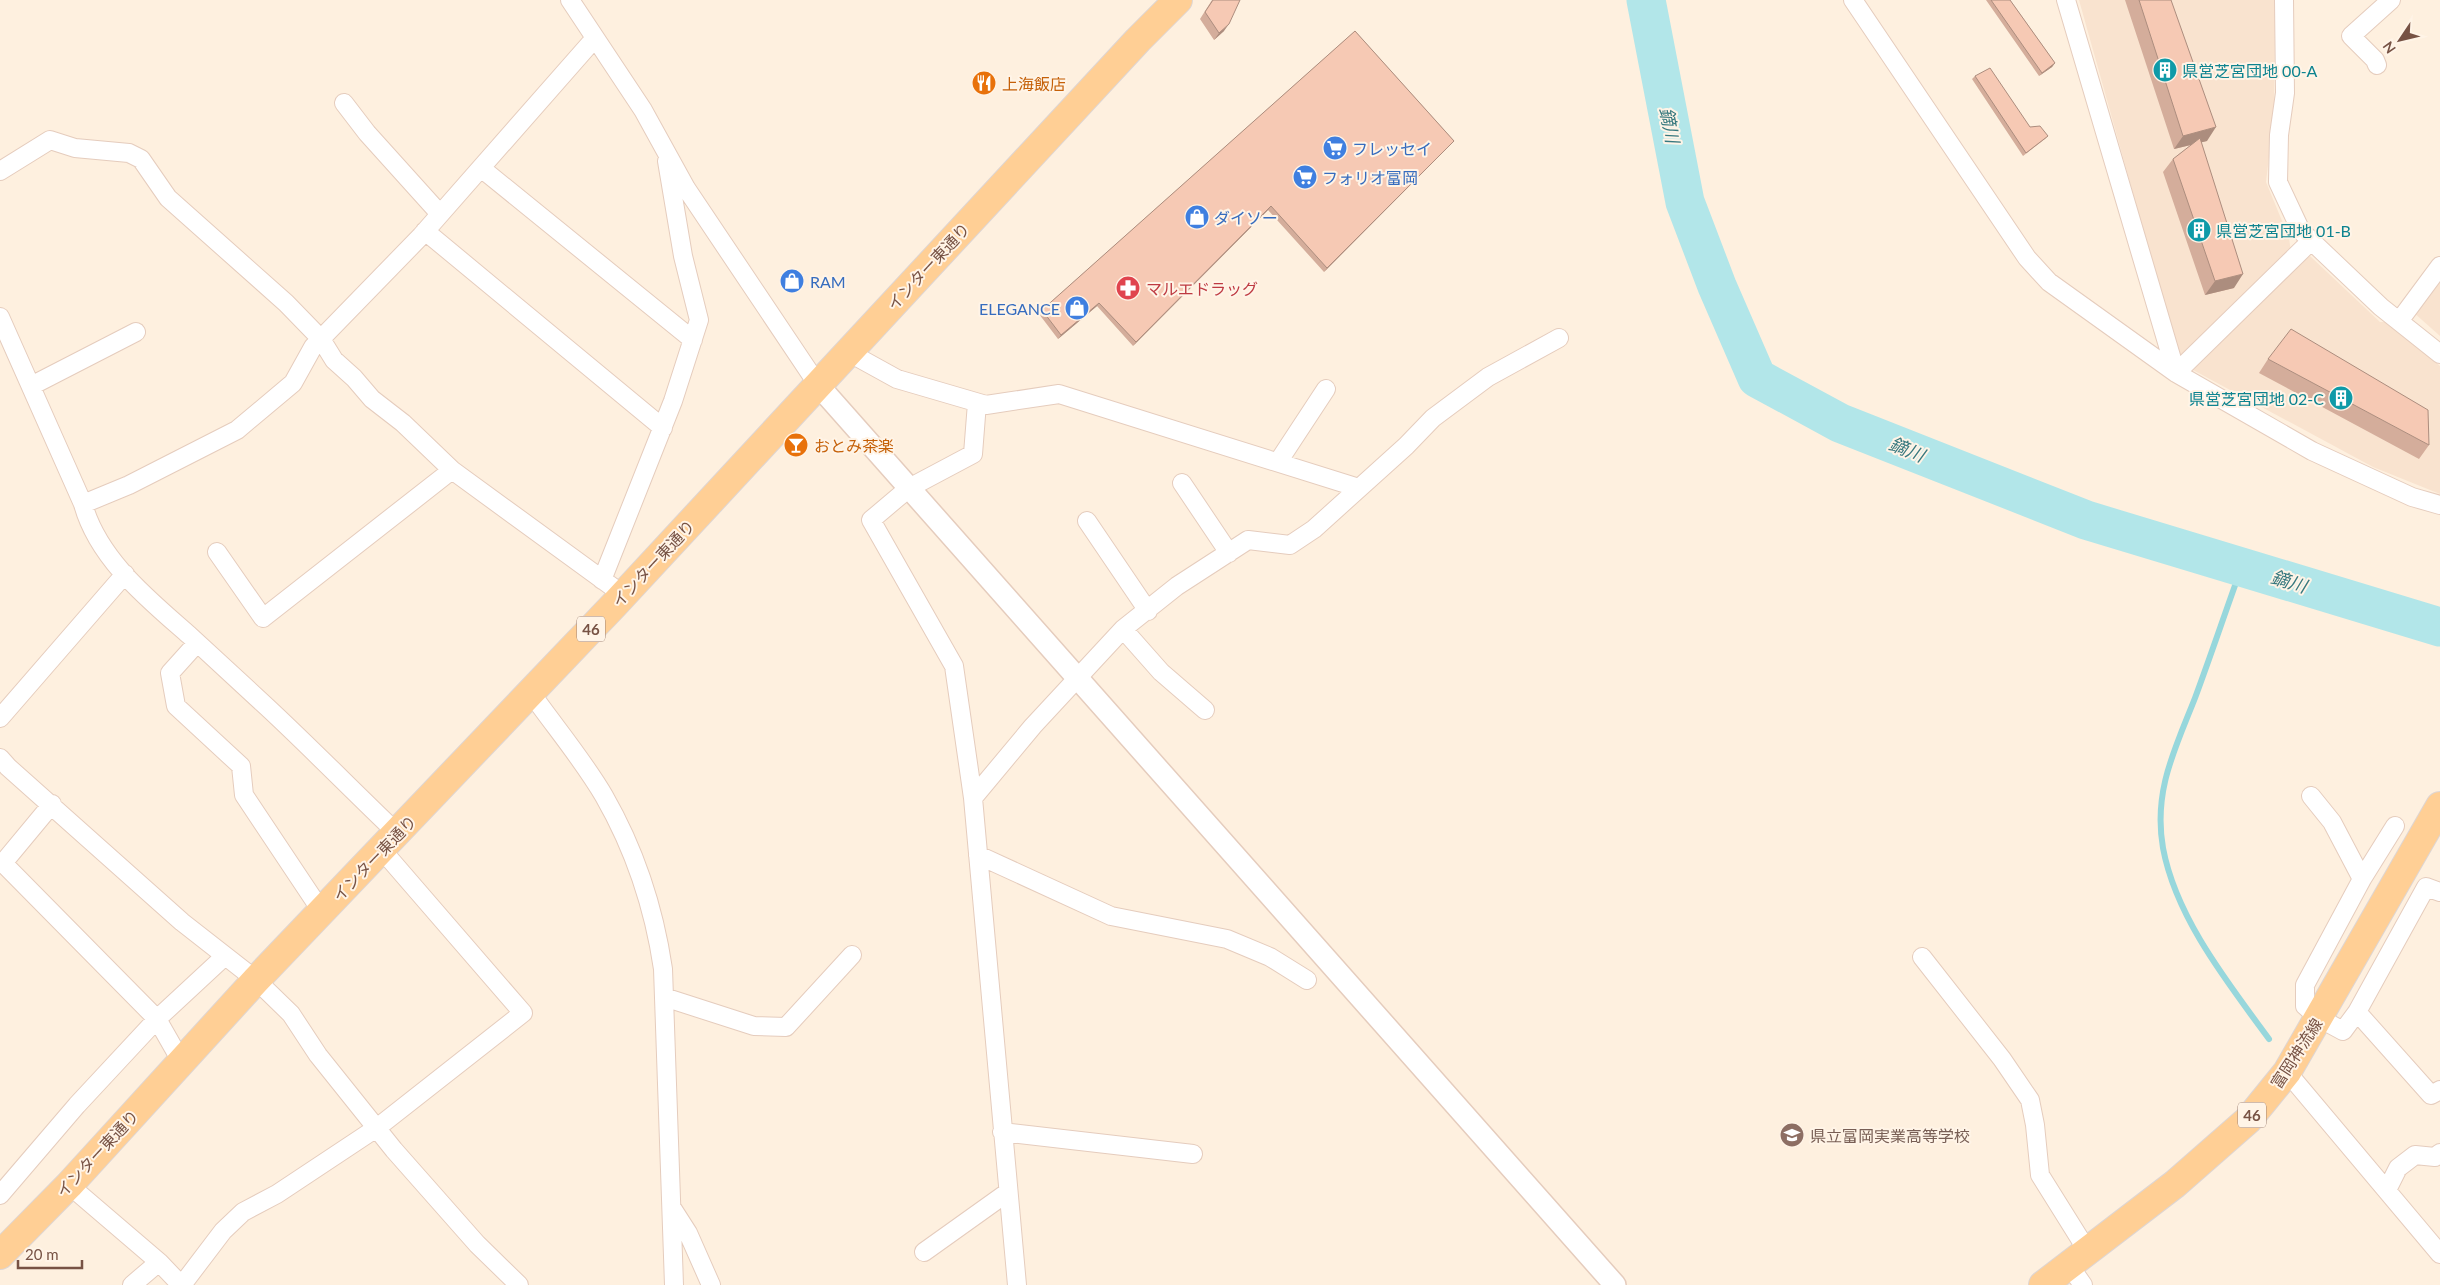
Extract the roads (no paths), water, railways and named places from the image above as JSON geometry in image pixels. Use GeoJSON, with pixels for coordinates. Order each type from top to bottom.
{"type":"FeatureCollection","features":[{"type":"Feature","properties":{"kind":"main road","name":"インター東通り"},"geometry":{"type":"LineString","coordinates":[[0,1255],[69,1185],[256,980],[390,842],[614,605],[1138,40],[1178,0]]}},
{"type":"Feature","properties":{"kind":"main road","name":"富岡神流線"},"geometry":{"type":"LineString","coordinates":[[2043,1285],[2080,1268],[2248,1120],[2287,1072],[2395,888],[2440,806]]}},
{"type":"Feature","properties":{"kind":"street"},"geometry":{"type":"LineString","coordinates":[[570,0],[643,110],[686,188],[818,385],[1615,1285]]}},
{"type":"Feature","properties":{"kind":"street"},"geometry":{"type":"LineString","coordinates":[[1853,0],[2027,258],[2049,282],[2176,373],[2312,451],[2412,497],[2440,505]]}},
{"type":"Feature","properties":{"kind":"street"},"geometry":{"type":"LineString","coordinates":[[2066,0],[2176,373]]}},
{"type":"Feature","properties":{"kind":"street"},"geometry":{"type":"LineString","coordinates":[[2284,0],[2285,93],[2279,135],[2278,182],[2301,230],[2311,241],[2381,307],[2400,320],[2440,354]]}},
{"type":"Feature","properties":{"kind":"street"},"geometry":{"type":"LineString","coordinates":[[2376,65],[2375,60],[2351,36],[2391,0]]}},
{"type":"Feature","properties":{"kind":"street"},"geometry":{"type":"LineString","coordinates":[[83,504],[129,485],[237,430],[292,383],[313,347],[425,231],[595,38]]}},
{"type":"Feature","properties":{"kind":"street"},"geometry":{"type":"LineString","coordinates":[[344,103],[367,133],[440,214]]}},
{"type":"Feature","properties":{"kind":"street"},"geometry":{"type":"LineString","coordinates":[[0,171],[50,140],[75,148],[129,153],[141,159],[168,198],[286,303],[321,339],[334,360],[354,378],[372,399],[402,422],[452,470],[618,591],[614,605]]}},
{"type":"Feature","properties":{"kind":"street"},"geometry":{"type":"LineString","coordinates":[[602,580],[663,428],[699,320],[683,256],[665,149]]}},
{"type":"Feature","properties":{"kind":"street"},"geometry":{"type":"LineString","coordinates":[[481,168],[693,340]]}},
{"type":"Feature","properties":{"kind":"street"},"geometry":{"type":"LineString","coordinates":[[425,231],[663,428]]}},
{"type":"Feature","properties":{"kind":"street"},"geometry":{"type":"LineString","coordinates":[[2176,373],[2311,241]]}},
{"type":"Feature","properties":{"kind":"street"},"geometry":{"type":"LineString","coordinates":[[2400,320],[2440,266]]}},
{"type":"Feature","properties":{"kind":"street"},"geometry":{"type":"LineString","coordinates":[[0,317],[95,534],[125,574],[198,643],[390,842],[523,1014],[378,1127],[277,1194],[243,1212],[223,1231],[181,1285],[159,1262],[69,1185]]}},
{"type":"Feature","properties":{"kind":"street"},"geometry":{"type":"LineString","coordinates":[[31,386],[136,332]]}},
{"type":"Feature","properties":{"kind":"street"},"geometry":{"type":"LineString","coordinates":[[973,798],[1077,677],[1123,629],[1177,586],[1248,540],[1290,545],[1314,529],[1406,446],[1433,418],[1488,377],[1559,338]]}},
{"type":"Feature","properties":{"kind":"street"},"geometry":{"type":"LineString","coordinates":[[848,352],[898,379],[977,403],[986,405],[1059,394],[1359,488]]}},
{"type":"Feature","properties":{"kind":"street"},"geometry":{"type":"LineString","coordinates":[[1278,462],[1326,389]]}},
{"type":"Feature","properties":{"kind":"street"},"geometry":{"type":"LineString","coordinates":[[977,403],[973,454],[909,488],[871,520],[954,666],[973,798],[1017,1285]]}},
{"type":"Feature","properties":{"kind":"street"},"geometry":{"type":"LineString","coordinates":[[217,552],[263,618],[452,470]]}},
{"type":"Feature","properties":{"kind":"street"},"geometry":{"type":"LineString","coordinates":[[1182,483],[1229,553]]}},
{"type":"Feature","properties":{"kind":"street"},"geometry":{"type":"LineString","coordinates":[[1086,521],[1148,611]]}},
{"type":"Feature","properties":{"kind":"street"},"geometry":{"type":"LineString","coordinates":[[0,718],[125,574]]}},
{"type":"Feature","properties":{"kind":"street"},"geometry":{"type":"LineString","coordinates":[[1123,629],[1161,672],[1205,710]]}},
{"type":"Feature","properties":{"kind":"street"},"geometry":{"type":"LineString","coordinates":[[198,643],[170,674],[176,706],[241,766],[244,795],[322,912]]}},
{"type":"Feature","properties":{"kind":"street"},"geometry":{"type":"LineString","coordinates":[[531,693],[604,796],[634,856],[657,929],[663,969],[674,1285]]}},
{"type":"Feature","properties":{"kind":"street"},"geometry":{"type":"LineString","coordinates":[[0,758],[182,922],[256,980],[291,1014],[318,1054],[378,1127],[394,1150],[476,1244],[519,1285]]}},
{"type":"Feature","properties":{"kind":"street"},"geometry":{"type":"LineString","coordinates":[[2311,796],[2332,822],[2362,879]]}},
{"type":"Feature","properties":{"kind":"street"},"geometry":{"type":"LineString","coordinates":[[52,804],[4,864],[158,1019],[181,1062]]}},
{"type":"Feature","properties":{"kind":"street"},"geometry":{"type":"LineString","coordinates":[[2395,826],[2362,879],[2305,985],[2305,1006],[2319,1018],[2343,1031],[2357,1012],[2426,887],[2440,892]]}},
{"type":"Feature","properties":{"kind":"street"},"geometry":{"type":"LineString","coordinates":[[978,855],[1111,916],[1227,939],[1270,957],[1307,980]]}},
{"type":"Feature","properties":{"kind":"street"},"geometry":{"type":"LineString","coordinates":[[664,997],[754,1026],[786,1027],[852,955]]}},
{"type":"Feature","properties":{"kind":"street"},"geometry":{"type":"LineString","coordinates":[[0,1195],[77,1105],[158,1019],[225,956]]}},
{"type":"Feature","properties":{"kind":"street"},"geometry":{"type":"LineString","coordinates":[[1922,957],[2002,1059],[2030,1100],[2035,1125],[2040,1175],[2080,1240],[2080,1268]]}},
{"type":"Feature","properties":{"kind":"street"},"geometry":{"type":"LineString","coordinates":[[2357,1012],[2432,1095],[2440,1090]]}},
{"type":"Feature","properties":{"kind":"street"},"geometry":{"type":"LineString","coordinates":[[2287,1072],[2440,1254]]}},
{"type":"Feature","properties":{"kind":"street"},"geometry":{"type":"LineString","coordinates":[[1002,1132],[1193,1154]]}},
{"type":"Feature","properties":{"kind":"street"},"geometry":{"type":"LineString","coordinates":[[2387,1190],[2398,1168],[2415,1155],[2435,1157],[2440,1153]]}},
{"type":"Feature","properties":{"kind":"street"},"geometry":{"type":"LineString","coordinates":[[924,1252],[1008,1192]]}},
{"type":"Feature","properties":{"kind":"street"},"geometry":{"type":"LineString","coordinates":[[671,1206],[688,1233],[711,1285]]}},
{"type":"Feature","properties":{"kind":"street"},"geometry":{"type":"LineString","coordinates":[[132,1285],[159,1262]]}},
{"type":"Feature","properties":{"kind":"waterway","name":"鏑川"},"geometry":{"type":"LineString","coordinates":[[1646,0],[1685,202],[1717,286],[1757,378],[1840,423],[2086,520],[2440,627]]}},
{"type":"Feature","properties":{"kind":"waterway"},"geometry":{"type":"LineString","coordinates":[[2242,566],[2201,682],[2173,753],[2163,789],[2161,827],[2163,848],[2170,874],[2191,924],[2221,972],[2269,1039]]}},
{"type":"Feature","properties":{"kind":"place","name":"県営芝宮団地 00-A"},"geometry":{"type":"Point","coordinates":[2165,70]}},
{"type":"Feature","properties":{"kind":"place","name":"上海飯店"},"geometry":{"type":"Point","coordinates":[984,83]}},
{"type":"Feature","properties":{"kind":"place","name":"フレッセイ"},"geometry":{"type":"Point","coordinates":[1335,148]}},
{"type":"Feature","properties":{"kind":"place","name":"フォリオ富岡"},"geometry":{"type":"Point","coordinates":[1305,177]}},
{"type":"Feature","properties":{"kind":"place","name":"ダイソー"},"geometry":{"type":"Point","coordinates":[1197,217]}},
{"type":"Feature","properties":{"kind":"place","name":"県営芝宮団地 01-B"},"geometry":{"type":"Point","coordinates":[2199,230]}},
{"type":"Feature","properties":{"kind":"place","name":"RAM"},"geometry":{"type":"Point","coordinates":[792,281]}},
{"type":"Feature","properties":{"kind":"place","name":"マルエドラッグ"},"geometry":{"type":"Point","coordinates":[1128,288]}},
{"type":"Feature","properties":{"kind":"place","name":"ELEGANCE"},"geometry":{"type":"Point","coordinates":[1077,308]}},
{"type":"Feature","properties":{"kind":"place","name":"県営芝宮団地 02-C"},"geometry":{"type":"Point","coordinates":[2341,398]}},
{"type":"Feature","properties":{"kind":"place","name":"おとみ茶楽"},"geometry":{"type":"Point","coordinates":[796,445]}},
{"type":"Feature","properties":{"kind":"place","name":"県立富岡実業高等学校"},"geometry":{"type":"Point","coordinates":[1792,1135]}}]}
